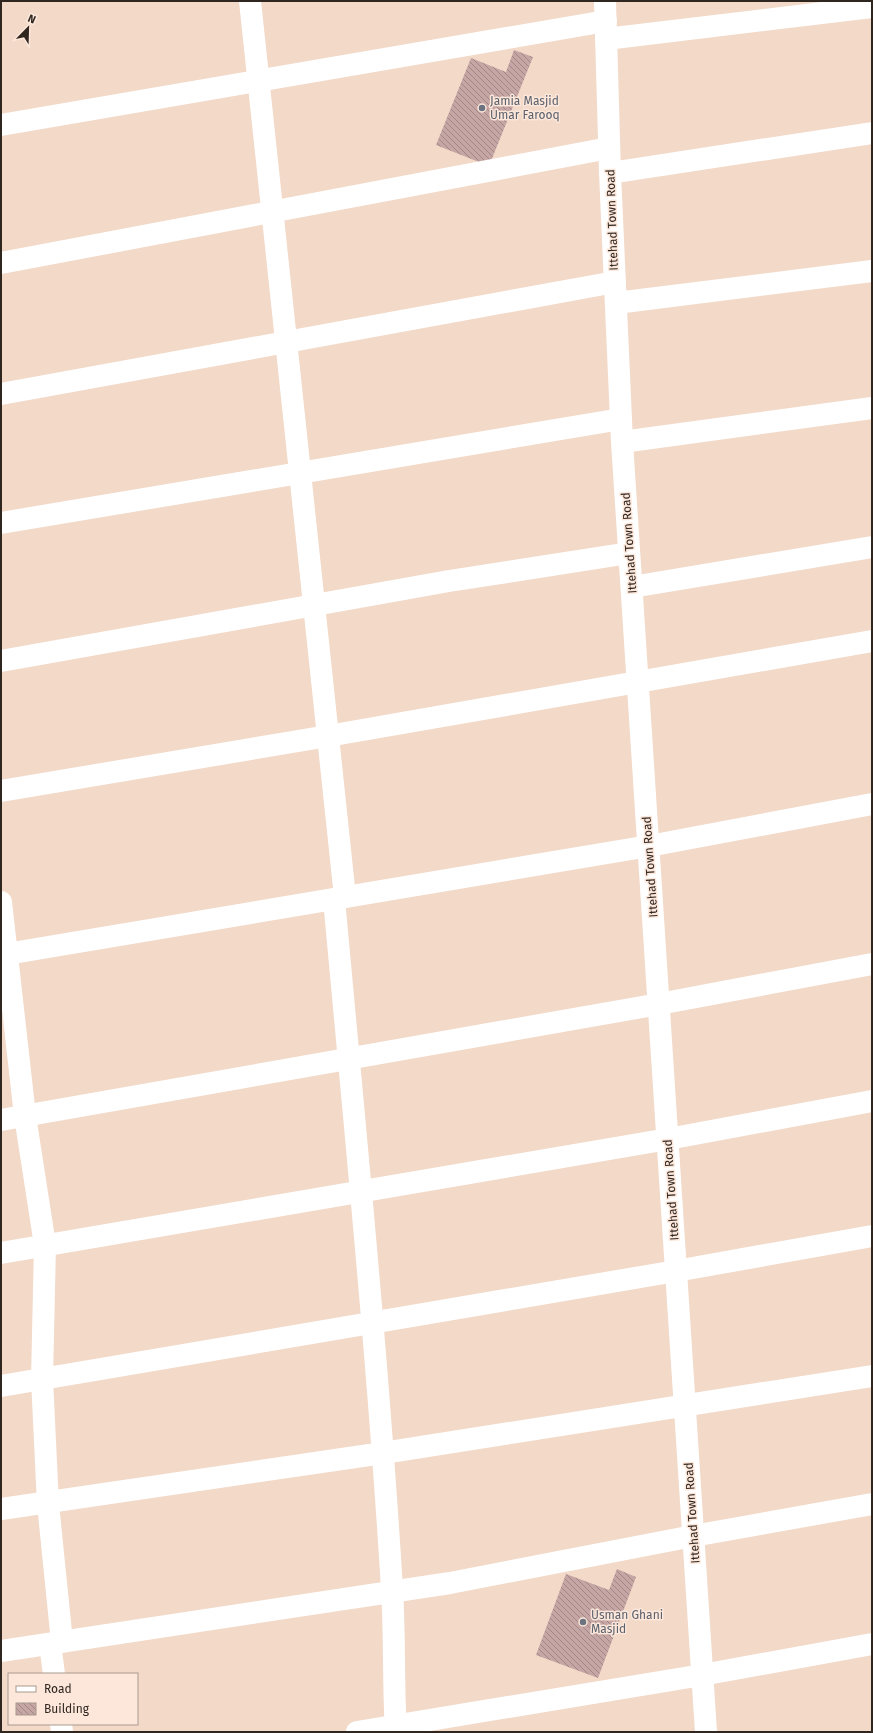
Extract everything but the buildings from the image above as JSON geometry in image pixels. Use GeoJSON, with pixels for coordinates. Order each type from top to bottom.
{"type":"FeatureCollection","features":[{"type":"Feature","properties":{"kind":"street"},"geometry":{"type":"LineString","coordinates":[[250,1],[328,736],[348,1058],[372,1323],[392,1592],[396,1729]]}},
{"type":"Feature","properties":{"kind":"street"},"geometry":{"type":"LineString","coordinates":[[1,125],[606,20],[872,7]]}},
{"type":"Feature","properties":{"kind":"street","name":"Ittehad Town Road"},"geometry":{"type":"LineString","coordinates":[[606,20],[609,148],[622,442],[706,1732]]}},
{"type":"Feature","properties":{"kind":"street"},"geometry":{"type":"LineString","coordinates":[[610,174],[872,133]]}},
{"type":"Feature","properties":{"kind":"street"},"geometry":{"type":"LineString","coordinates":[[1,263],[609,148]]}},
{"type":"Feature","properties":{"kind":"street"},"geometry":{"type":"LineString","coordinates":[[1,394],[286,342],[615,293],[872,270]]}},
{"type":"Feature","properties":{"kind":"street"},"geometry":{"type":"LineString","coordinates":[[622,442],[872,408]]}},
{"type":"Feature","properties":{"kind":"street"},"geometry":{"type":"LineString","coordinates":[[1,523],[621,419]]}},
{"type":"Feature","properties":{"kind":"street"},"geometry":{"type":"LineString","coordinates":[[632,587],[872,546]]}},
{"type":"Feature","properties":{"kind":"street"},"geometry":{"type":"LineString","coordinates":[[1,661],[449,581],[629,553]]}},
{"type":"Feature","properties":{"kind":"street"},"geometry":{"type":"LineString","coordinates":[[1,791],[328,736],[872,641]]}},
{"type":"Feature","properties":{"kind":"street"},"geometry":{"type":"LineString","coordinates":[[3,954],[648,846],[872,804]]}},
{"type":"Feature","properties":{"kind":"street"},"geometry":{"type":"LineString","coordinates":[[1,902],[3,954],[45,1245],[42,1379],[56,1643],[54,1673]]}},
{"type":"Feature","properties":{"kind":"street"},"geometry":{"type":"LineString","coordinates":[[1,1120],[659,1004],[872,964]]}},
{"type":"Feature","properties":{"kind":"street"},"geometry":{"type":"LineString","coordinates":[[1,1253],[668,1139],[872,1101]]}},
{"type":"Feature","properties":{"kind":"street"},"geometry":{"type":"LineString","coordinates":[[1,1386],[676,1271],[872,1236]]}},
{"type":"Feature","properties":{"kind":"street"},"geometry":{"type":"LineString","coordinates":[[1,1509],[48,1504],[382,1453],[872,1376]]}},
{"type":"Feature","properties":{"kind":"street"},"geometry":{"type":"LineString","coordinates":[[1,1651],[450,1583],[693,1536],[872,1504]]}},
{"type":"Feature","properties":{"kind":"street"},"geometry":{"type":"LineString","coordinates":[[357,1732],[396,1729],[872,1644]]}},
{"type":"Feature","properties":{"kind":"place","name":"Jamia Masjid Umar Farooq"},"geometry":{"type":"Point","coordinates":[482,108]}},
{"type":"Feature","properties":{"kind":"place","name":"Usman Ghani Masjid"},"geometry":{"type":"Point","coordinates":[583,1622]}}]}
